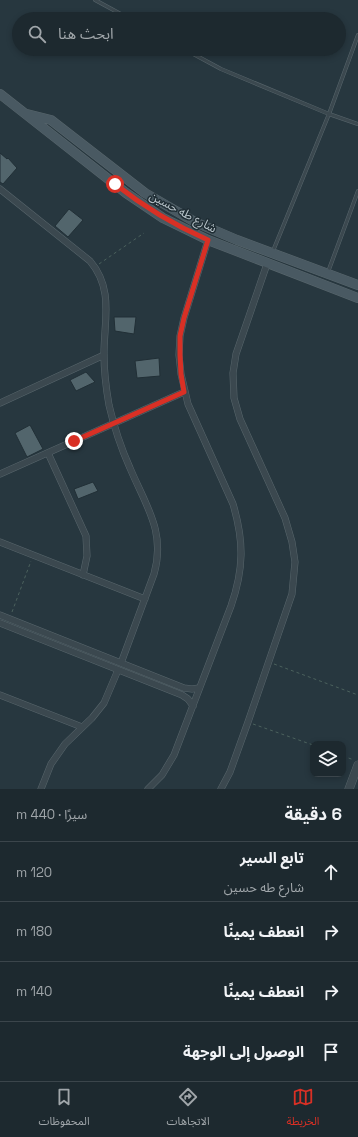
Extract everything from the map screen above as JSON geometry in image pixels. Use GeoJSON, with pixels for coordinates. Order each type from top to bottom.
{"type":"FeatureCollection","features":[{"type":"Feature","properties":{"kind":"main road","name":"شارع طه حسين"},"geometry":{"type":"LineString","coordinates":[[0,94],[138,202],[176,225],[267,264],[358,298]]}},
{"type":"Feature","properties":{"kind":"main road","name":"شارع طه حسين"},"geometry":{"type":"LineString","coordinates":[[24,113],[51,120],[130,181],[162,203],[195,222],[212,230],[358,285]]}},
{"type":"Feature","properties":{"kind":"street"},"geometry":{"type":"LineString","coordinates":[[0,189],[84,255],[95,266],[102,279],[106,292],[104,355],[106,381],[113,424],[120,446],[154,525],[158,545],[157,565],[121,663]]}},
{"type":"Feature","properties":{"kind":"street"},"geometry":{"type":"LineString","coordinates":[[148,789],[162,775],[171,762],[237,589],[242,555],[238,520],[233,504],[188,404],[181,374],[180,336],[208,240]]}},
{"type":"Feature","properties":{"kind":"street"},"geometry":{"type":"LineString","coordinates":[[221,789],[230,772],[292,594],[295,562],[292,542],[285,518],[240,419],[234,398],[233,373],[237,348],[267,264]]}},
{"type":"Feature","properties":{"kind":"street"},"geometry":{"type":"LineString","coordinates":[[0,403],[104,355]]}},
{"type":"Feature","properties":{"kind":"street"},"geometry":{"type":"LineString","coordinates":[[0,474],[184,392]]}},
{"type":"Feature","properties":{"kind":"street"},"geometry":{"type":"LineString","coordinates":[[48,453],[86,536],[87,556],[83,575]]}},
{"type":"Feature","properties":{"kind":"street"},"geometry":{"type":"LineString","coordinates":[[0,542],[145,599]]}},
{"type":"Feature","properties":{"kind":"street"},"geometry":{"type":"LineString","coordinates":[[0,614],[188,689],[200,688]]}},
{"type":"Feature","properties":{"kind":"street"},"geometry":{"type":"LineString","coordinates":[[0,623],[182,695],[188,699],[193,706]]}},
{"type":"Feature","properties":{"kind":"street"},"geometry":{"type":"LineString","coordinates":[[41,789],[46,775],[58,754],[73,736],[99,711],[118,670]]}},
{"type":"Feature","properties":{"kind":"street"},"geometry":{"type":"LineString","coordinates":[[0,695],[82,727]]}},
{"type":"Feature","properties":{"kind":"street"},"geometry":{"type":"LineString","coordinates":[[349,789],[358,765]]}},
{"type":"Feature","properties":{"kind":"lane"},"geometry":{"type":"LineString","coordinates":[[95,0],[117,12]]}},
{"type":"Feature","properties":{"kind":"lane"},"geometry":{"type":"LineString","coordinates":[[272,252],[329,114],[358,35]]}},
{"type":"Feature","properties":{"kind":"lane"},"geometry":{"type":"LineString","coordinates":[[197,56],[221,69],[329,114],[358,124]]}},
{"type":"Feature","properties":{"kind":"lane"},"geometry":{"type":"LineString","coordinates":[[328,273],[358,192]]}},
{"type":"Feature","properties":{"kind":"path"},"geometry":{"type":"LineString","coordinates":[[95,266],[144,233]]}},
{"type":"Feature","properties":{"kind":"path"},"geometry":{"type":"LineString","coordinates":[[10,618],[33,555]]}},
{"type":"Feature","properties":{"kind":"path"},"geometry":{"type":"LineString","coordinates":[[269,663],[358,695]]}},
{"type":"Feature","properties":{"kind":"path"},"geometry":{"type":"LineString","coordinates":[[248,722],[310,744]]}},
{"type":"Feature","properties":{"kind":"path"},"geometry":{"type":"LineString","coordinates":[[346,757],[358,761]]}},
{"type":"Feature","properties":{"kind":"building"},"geometry":{"type":"Polygon","coordinates":[[[0,153],[7,159],[8,158],[17,168],[3,184],[0,182],[0,153]]]}},
{"type":"Feature","properties":{"kind":"building"},"geometry":{"type":"Polygon","coordinates":[[[69,209],[83,220],[68,237],[55,226],[69,209]]]}},
{"type":"Feature","properties":{"kind":"building"},"geometry":{"type":"Polygon","coordinates":[[[114,317],[136,317],[134,334],[115,331],[114,317]]]}},
{"type":"Feature","properties":{"kind":"building"},"geometry":{"type":"Polygon","coordinates":[[[159,358],[160,376],[137,378],[135,361],[159,358]]]}},
{"type":"Feature","properties":{"kind":"building"},"geometry":{"type":"Polygon","coordinates":[[[86,372],[95,382],[76,391],[70,380],[86,372]]]}},
{"type":"Feature","properties":{"kind":"building"},"geometry":{"type":"Polygon","coordinates":[[[30,425],[43,449],[27,457],[15,433],[30,425]]]}},
{"type":"Feature","properties":{"kind":"building"},"geometry":{"type":"Polygon","coordinates":[[[93,482],[98,491],[78,499],[74,489],[93,482]]]}},
{"type":"Feature","properties":{"kind":"route"},"geometry":{"type":"LineString","coordinates":[[74,441],[184,392],[181,374],[180,336],[208,240],[163,218],[138,202],[115,184]]}}]}
